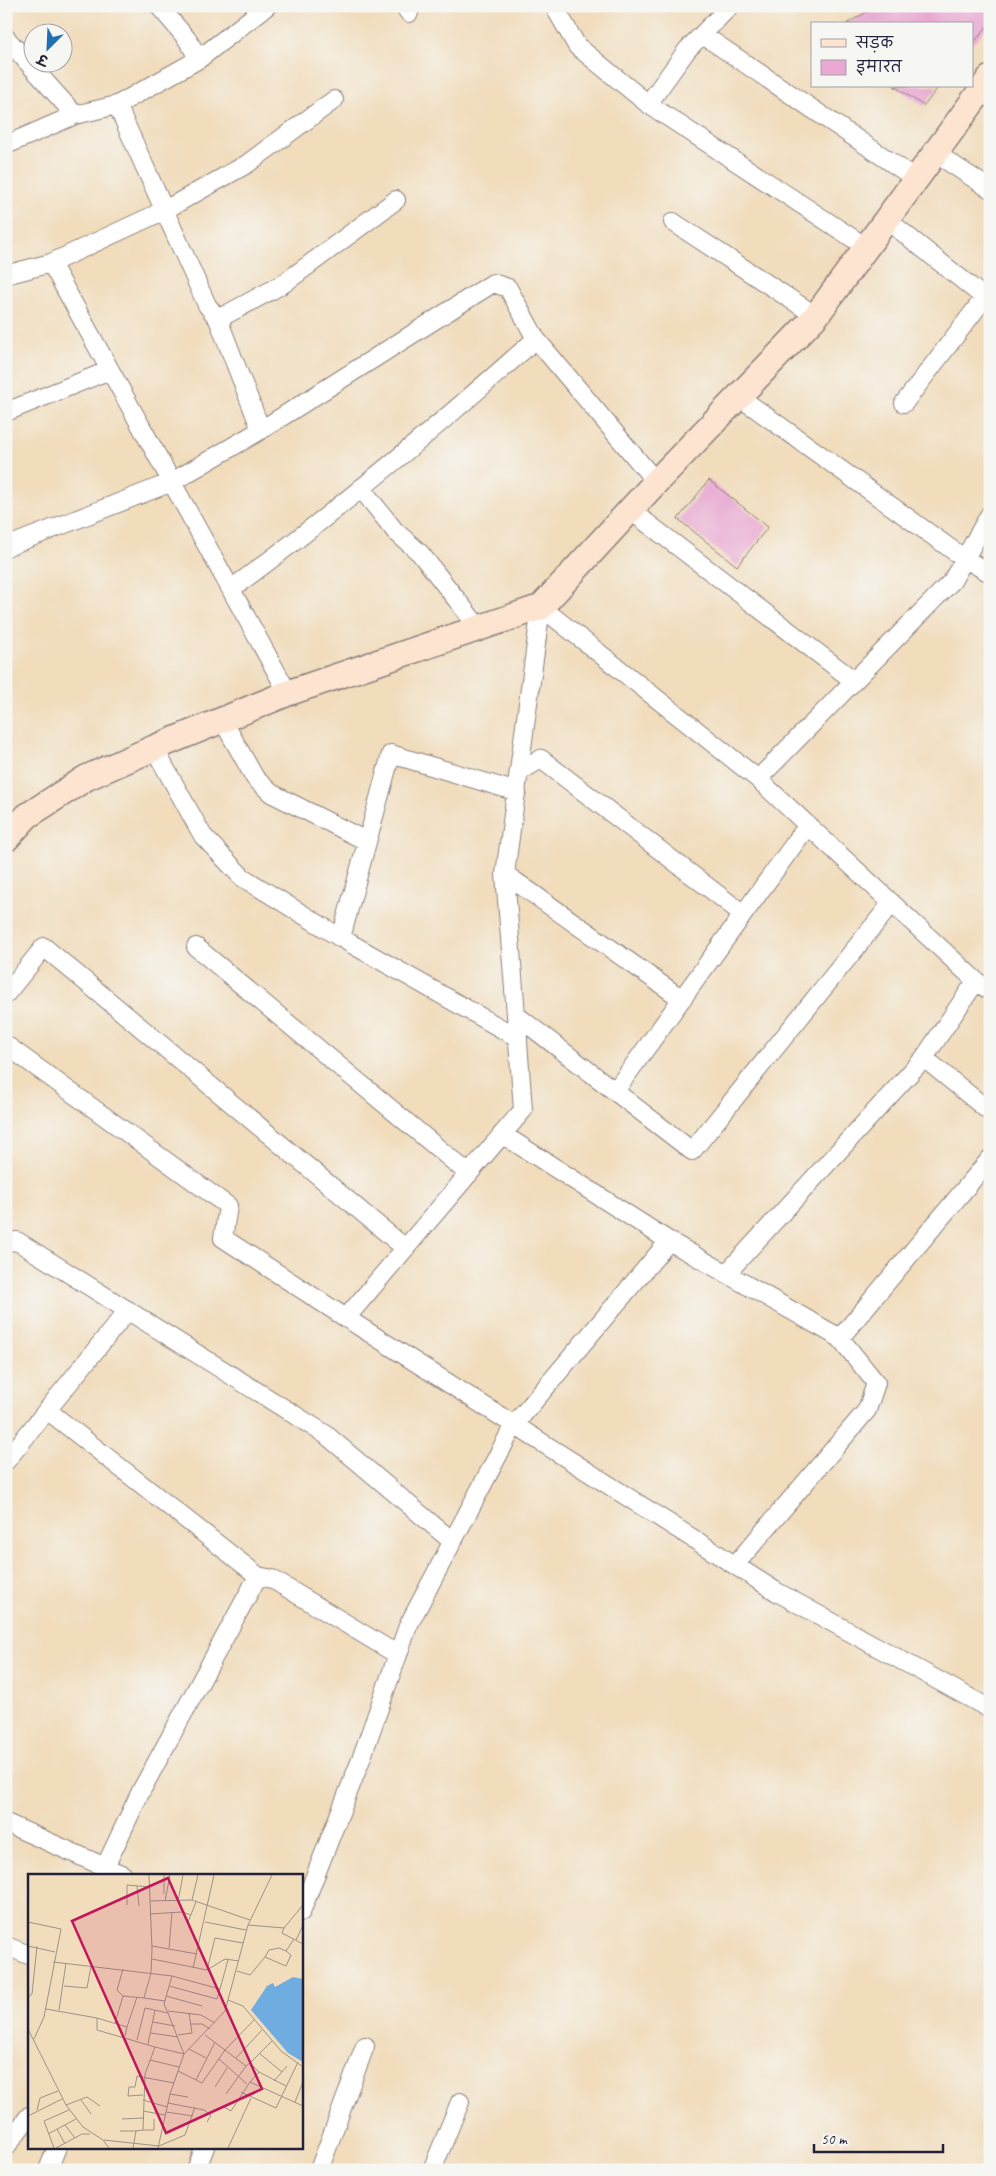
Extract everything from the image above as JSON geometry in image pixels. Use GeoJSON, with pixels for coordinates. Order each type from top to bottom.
{"type":"FeatureCollection","features":[{"type":"Feature","properties":{"kind":"street"},"geometry":{"type":"LineString","coordinates":[[158,6],[187,39],[199,59]]}},
{"type":"Feature","properties":{"kind":"street"},"geometry":{"type":"LineString","coordinates":[[6,145],[75,115],[117,105],[199,59],[267,6]]}},
{"type":"Feature","properties":{"kind":"street"},"geometry":{"type":"LineString","coordinates":[[554,6],[577,46],[648,104],[866,247]]}},
{"type":"Feature","properties":{"kind":"street"},"geometry":{"type":"LineString","coordinates":[[648,104],[688,50],[730,6]]}},
{"type":"Feature","properties":{"kind":"street"},"geometry":{"type":"LineString","coordinates":[[703,35],[916,179]]}},
{"type":"Feature","properties":{"kind":"street"},"geometry":{"type":"LineString","coordinates":[[6,38],[75,115]]}},
{"type":"Feature","properties":{"kind":"street"},"geometry":{"type":"LineString","coordinates":[[6,839],[27,816],[86,778],[154,748],[288,693],[541,607],[656,482],[816,316],[990,78]]}},
{"type":"Feature","properties":{"kind":"street"},"geometry":{"type":"LineString","coordinates":[[7,272],[51,263],[163,210],[247,164],[334,100]]}},
{"type":"Feature","properties":{"kind":"street"},"geometry":{"type":"LineString","coordinates":[[117,105],[207,305],[218,319],[261,430]]}},
{"type":"Feature","properties":{"kind":"street"},"geometry":{"type":"LineString","coordinates":[[935,153],[990,189]]}},
{"type":"Feature","properties":{"kind":"street"},"geometry":{"type":"LineString","coordinates":[[218,319],[283,284],[396,200]]}},
{"type":"Feature","properties":{"kind":"street"},"geometry":{"type":"LineString","coordinates":[[886,219],[987,299],[904,403]]}},
{"type":"Feature","properties":{"kind":"street"},"geometry":{"type":"LineString","coordinates":[[673,222],[816,316]]}},
{"type":"Feature","properties":{"kind":"street"},"geometry":{"type":"LineString","coordinates":[[51,263],[288,693]]}},
{"type":"Feature","properties":{"kind":"street"},"geometry":{"type":"LineString","coordinates":[[6,548],[172,482],[261,430],[493,283],[508,288],[536,339],[656,482]]}},
{"type":"Feature","properties":{"kind":"street"},"geometry":{"type":"LineString","coordinates":[[230,589],[299,540],[433,430],[536,339]]}},
{"type":"Feature","properties":{"kind":"street"},"geometry":{"type":"LineString","coordinates":[[6,412],[110,370]]}},
{"type":"Feature","properties":{"kind":"street"},"geometry":{"type":"LineString","coordinates":[[738,396],[965,559],[990,573]]}},
{"type":"Feature","properties":{"kind":"street"},"geometry":{"type":"LineString","coordinates":[[361,488],[394,531],[420,553],[479,628]]}},
{"type":"Feature","properties":{"kind":"street"},"geometry":{"type":"LineString","coordinates":[[630,510],[853,680]]}},
{"type":"Feature","properties":{"kind":"street"},"geometry":{"type":"LineString","coordinates":[[758,779],[952,581],[990,514]]}},
{"type":"Feature","properties":{"kind":"street"},"geometry":{"type":"LineString","coordinates":[[346,1318],[523,1110],[506,874],[541,607]]}},
{"type":"Feature","properties":{"kind":"street"},"geometry":{"type":"LineString","coordinates":[[541,607],[758,779],[983,986],[924,1058],[726,1274]]}},
{"type":"Feature","properties":{"kind":"street"},"geometry":{"type":"LineString","coordinates":[[223,721],[256,778],[271,793],[366,841]]}},
{"type":"Feature","properties":{"kind":"street"},"geometry":{"type":"LineString","coordinates":[[154,748],[203,836],[242,877],[341,938],[518,1038]]}},
{"type":"Feature","properties":{"kind":"street"},"geometry":{"type":"LineString","coordinates":[[341,938],[391,754],[516,792]]}},
{"type":"Feature","properties":{"kind":"street"},"geometry":{"type":"LineString","coordinates":[[519,772],[541,759],[743,914]]}},
{"type":"Feature","properties":{"kind":"street"},"geometry":{"type":"LineString","coordinates":[[615,1091],[808,825]]}},
{"type":"Feature","properties":{"kind":"street"},"geometry":{"type":"LineString","coordinates":[[506,874],[682,999]]}},
{"type":"Feature","properties":{"kind":"street"},"geometry":{"type":"LineString","coordinates":[[516,1015],[692,1151],[892,903]]}},
{"type":"Feature","properties":{"kind":"street"},"geometry":{"type":"LineString","coordinates":[[6,994],[44,947],[405,1248]]}},
{"type":"Feature","properties":{"kind":"street"},"geometry":{"type":"LineString","coordinates":[[196,947],[469,1174]]}},
{"type":"Feature","properties":{"kind":"street"},"geometry":{"type":"LineString","coordinates":[[6,1044],[228,1206],[223,1238],[777,1592],[990,1709]]}},
{"type":"Feature","properties":{"kind":"street"},"geometry":{"type":"LineString","coordinates":[[924,1058],[990,1112]]}},
{"type":"Feature","properties":{"kind":"street"},"geometry":{"type":"LineString","coordinates":[[502,1134],[669,1241],[840,1338],[876,1383],[867,1410],[735,1565]]}},
{"type":"Feature","properties":{"kind":"street"},"geometry":{"type":"LineString","coordinates":[[840,1338],[990,1160]]}},
{"type":"Feature","properties":{"kind":"street"},"geometry":{"type":"LineString","coordinates":[[6,1255],[12,1241],[128,1310],[325,1434],[452,1541]]}},
{"type":"Feature","properties":{"kind":"street"},"geometry":{"type":"LineString","coordinates":[[302,1909],[360,1762],[408,1626],[514,1425],[669,1241]]}},
{"type":"Feature","properties":{"kind":"street"},"geometry":{"type":"LineString","coordinates":[[6,1461],[128,1310]]}},
{"type":"Feature","properties":{"kind":"street"},"geometry":{"type":"LineString","coordinates":[[46,1410],[258,1576],[272,1579],[398,1655]]}},
{"type":"Feature","properties":{"kind":"street"},"geometry":{"type":"LineString","coordinates":[[104,1867],[142,1789],[258,1576]]}},
{"type":"Feature","properties":{"kind":"street"},"geometry":{"type":"LineString","coordinates":[[6,1823],[121,1874]]}},
{"type":"Feature","properties":{"kind":"street"},"geometry":{"type":"LineString","coordinates":[[6,1946],[28,1955]]}},
{"type":"Feature","properties":{"kind":"street"},"geometry":{"type":"LineString","coordinates":[[319,2170],[365,2046]]}},
{"type":"Feature","properties":{"kind":"street"},"geometry":{"type":"LineString","coordinates":[[432,2170],[460,2102]]}},
{"type":"Feature","properties":{"kind":"street"},"geometry":{"type":"LineString","coordinates":[[6,2147],[28,2117]]}},
{"type":"Feature","properties":{"kind":"street"},"geometry":{"type":"LineString","coordinates":[[48,2170],[57,2148]]}},
{"type":"Feature","properties":{"kind":"street"},"geometry":{"type":"LineString","coordinates":[[196,2170],[205,2148]]}},
{"type":"Feature","properties":{"kind":"building"},"geometry":{"type":"Polygon","coordinates":[[[877,6],[990,6],[990,23],[974,43],[974,22],[849,22],[877,6]]]}},
{"type":"Feature","properties":{"kind":"building"},"geometry":{"type":"Polygon","coordinates":[[[897,88],[938,88],[924,106],[897,88]]]}},
{"type":"Feature","properties":{"kind":"building"},"geometry":{"type":"Polygon","coordinates":[[[709,480],[768,527],[737,566],[678,519],[709,480]]]}}]}
